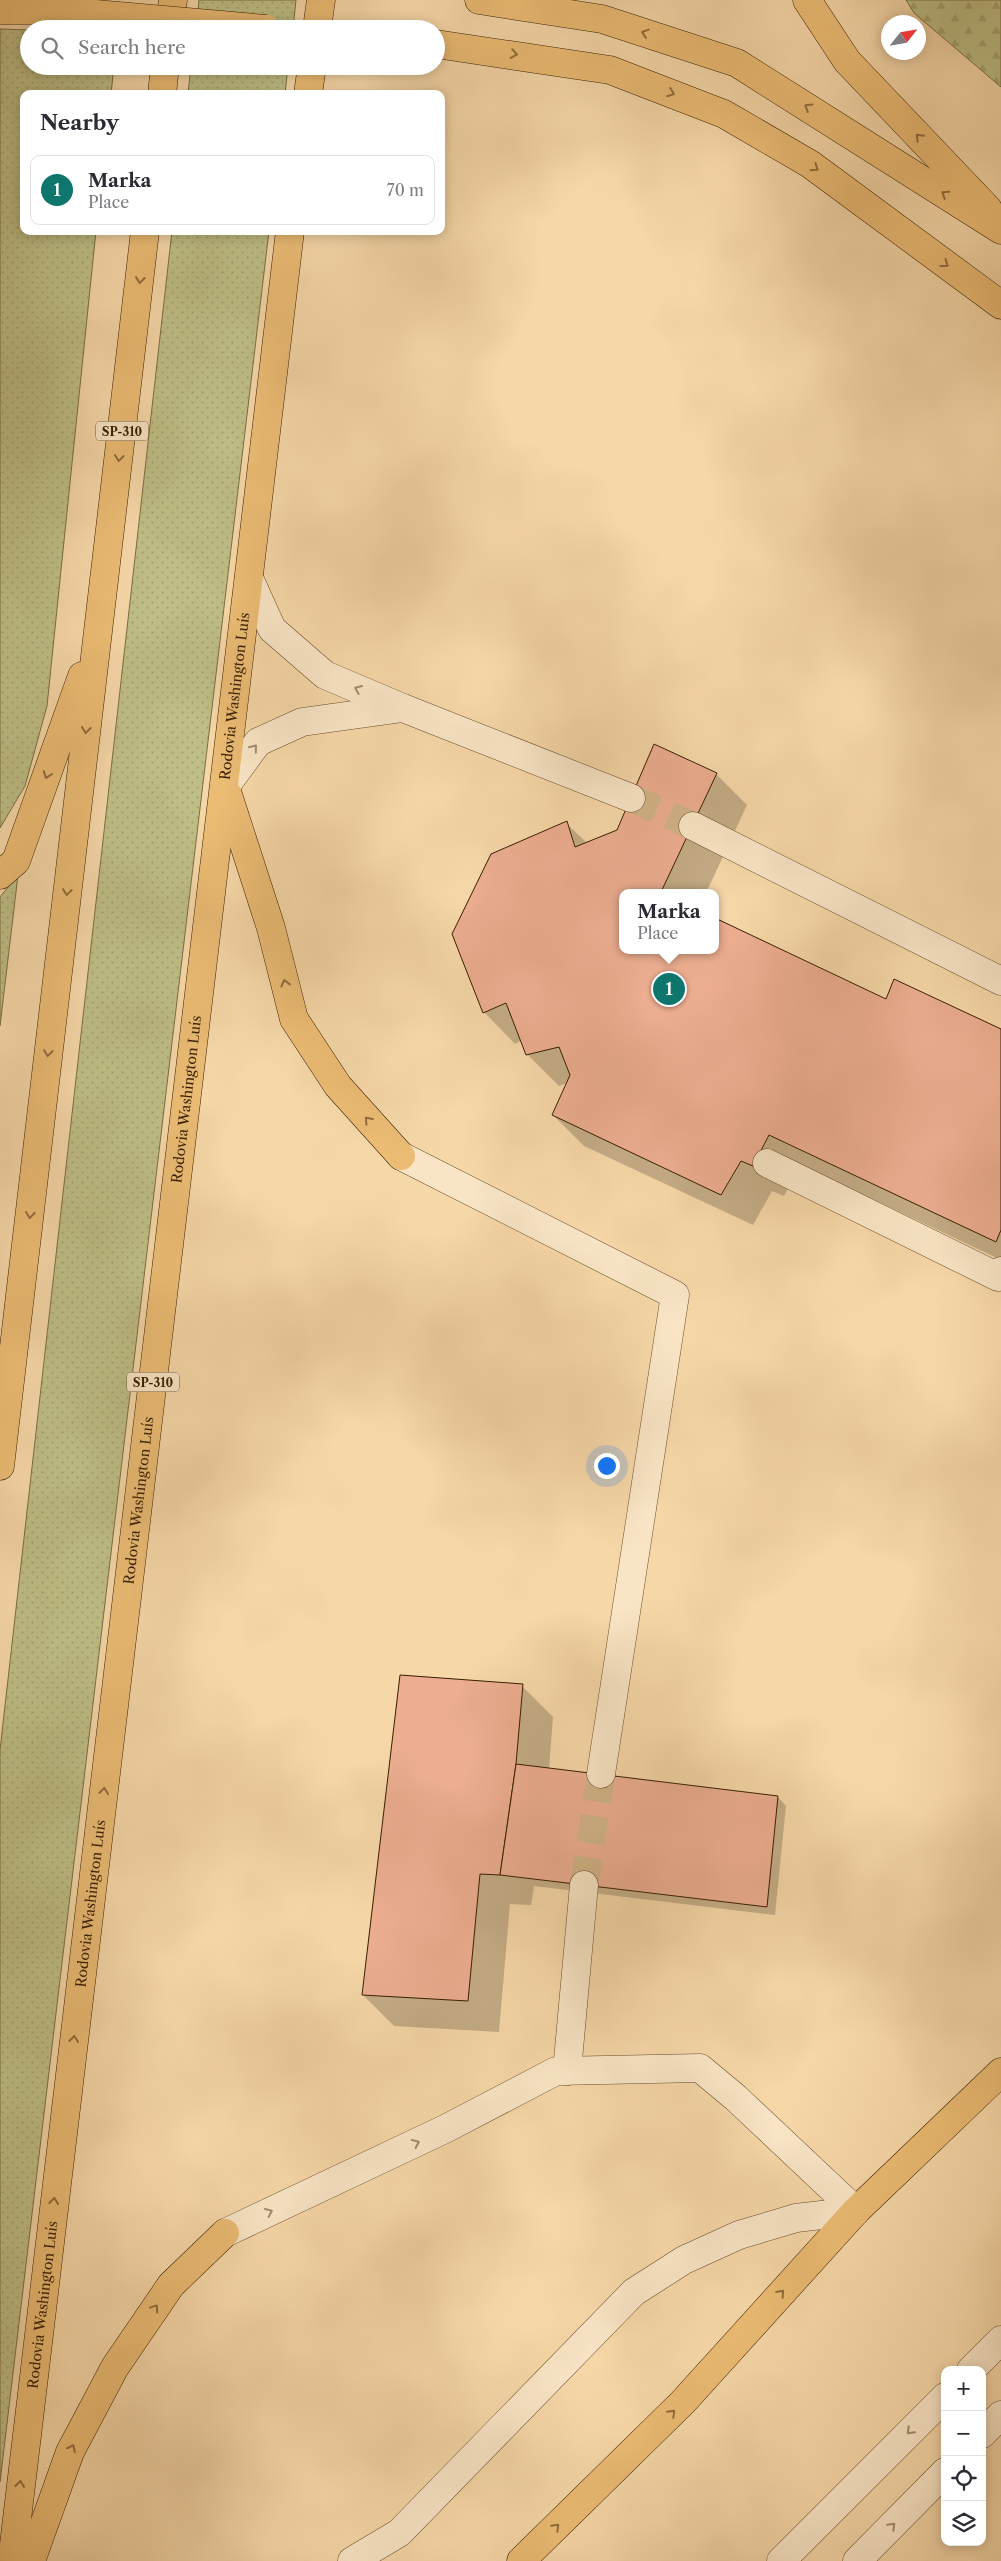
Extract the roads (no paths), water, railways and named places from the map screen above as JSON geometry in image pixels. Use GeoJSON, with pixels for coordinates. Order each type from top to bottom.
{"type":"FeatureCollection","features":[{"type":"Feature","properties":{"kind":"main road"},"geometry":{"type":"LineString","coordinates":[[171,20],[173,0]]}},
{"type":"Feature","properties":{"kind":"main road"},"geometry":{"type":"LineString","coordinates":[[318,20],[321,0]]}},
{"type":"Feature","properties":{"kind":"main road"},"geometry":{"type":"LineString","coordinates":[[479,0],[602,19],[737,62],[1001,230]]}},
{"type":"Feature","properties":{"kind":"main road"},"geometry":{"type":"LineString","coordinates":[[808,0],[847,61],[1001,223]]}},
{"type":"Feature","properties":{"kind":"main road"},"geometry":{"type":"LineString","coordinates":[[0,10],[51,10],[164,20]]}},
{"type":"Feature","properties":{"kind":"main road"},"geometry":{"type":"LineString","coordinates":[[445,45],[466,46],[610,70],[724,114],[810,164],[1001,305]]}},
{"type":"Feature","properties":{"kind":"main road"},"geometry":{"type":"LineString","coordinates":[[162,90],[164,75]]}},
{"type":"Feature","properties":{"kind":"main road"},"geometry":{"type":"LineString","coordinates":[[309,90],[311,75]]}},
{"type":"Feature","properties":{"kind":"main road","name":"SP-310"},"geometry":{"type":"LineString","coordinates":[[0,1466],[146,235]]}},
{"type":"Feature","properties":{"kind":"main road","name":"Rodovia Washington Luís"},"geometry":{"type":"LineString","coordinates":[[12,2561],[27,2545],[225,787],[290,235]]}},
{"type":"Feature","properties":{"kind":"main road"},"geometry":{"type":"LineString","coordinates":[[0,875],[16,860],[98,630]]}},
{"type":"Feature","properties":{"kind":"main road"},"geometry":{"type":"LineString","coordinates":[[225,787],[268,920],[294,1019],[338,1086],[400,1156]]}},
{"type":"Feature","properties":{"kind":"main road"},"geometry":{"type":"LineString","coordinates":[[521,2561],[683,2402],[856,2211],[1001,2072]]}},
{"type":"Feature","properties":{"kind":"main road"},"geometry":{"type":"LineString","coordinates":[[27,2545],[70,2452],[115,2367],[171,2285],[225,2233]]}},
{"type":"Feature","properties":{"kind":"street"},"geometry":{"type":"LineString","coordinates":[[250,578],[272,629],[325,675],[402,708],[632,798]]}},
{"type":"Feature","properties":{"kind":"street"},"geometry":{"type":"LineString","coordinates":[[225,787],[258,742],[293,726],[302,722],[402,708]]}},
{"type":"Feature","properties":{"kind":"street"},"geometry":{"type":"LineString","coordinates":[[692,826],[1001,981]]}},
{"type":"Feature","properties":{"kind":"street"},"geometry":{"type":"LineString","coordinates":[[400,1156],[674,1295],[601,1774]]}},
{"type":"Feature","properties":{"kind":"street"},"geometry":{"type":"LineString","coordinates":[[767,1163],[998,1277],[1001,1271]]}},
{"type":"Feature","properties":{"kind":"street"},"geometry":{"type":"LineString","coordinates":[[561,2071],[584,1885]]}},
{"type":"Feature","properties":{"kind":"street"},"geometry":{"type":"LineString","coordinates":[[225,2233],[446,2129],[561,2071],[700,2068],[736,2098],[856,2211]]}},
{"type":"Feature","properties":{"kind":"street"},"geometry":{"type":"LineString","coordinates":[[352,2561],[398,2533],[634,2292],[684,2260],[739,2235],[796,2218],[856,2211]]}},
{"type":"Feature","properties":{"kind":"street"},"geometry":{"type":"LineString","coordinates":[[975,2366],[1001,2340]]}},
{"type":"Feature","properties":{"kind":"street"},"geometry":{"type":"LineString","coordinates":[[781,2561],[941,2401]]}},
{"type":"Feature","properties":{"kind":"street"},"geometry":{"type":"LineString","coordinates":[[857,2561],[941,2476]]}},
{"type":"Feature","properties":{"kind":"tunnel"},"geometry":{"type":"LineString","coordinates":[[631,798],[693,826]]}},
{"type":"Feature","properties":{"kind":"tunnel"},"geometry":{"type":"LineString","coordinates":[[584,1885],[601,1774]]}},
{"type":"Feature","properties":{"kind":"place","name":"Marka"},"geometry":{"type":"Point","coordinates":[669,989]}}]}
